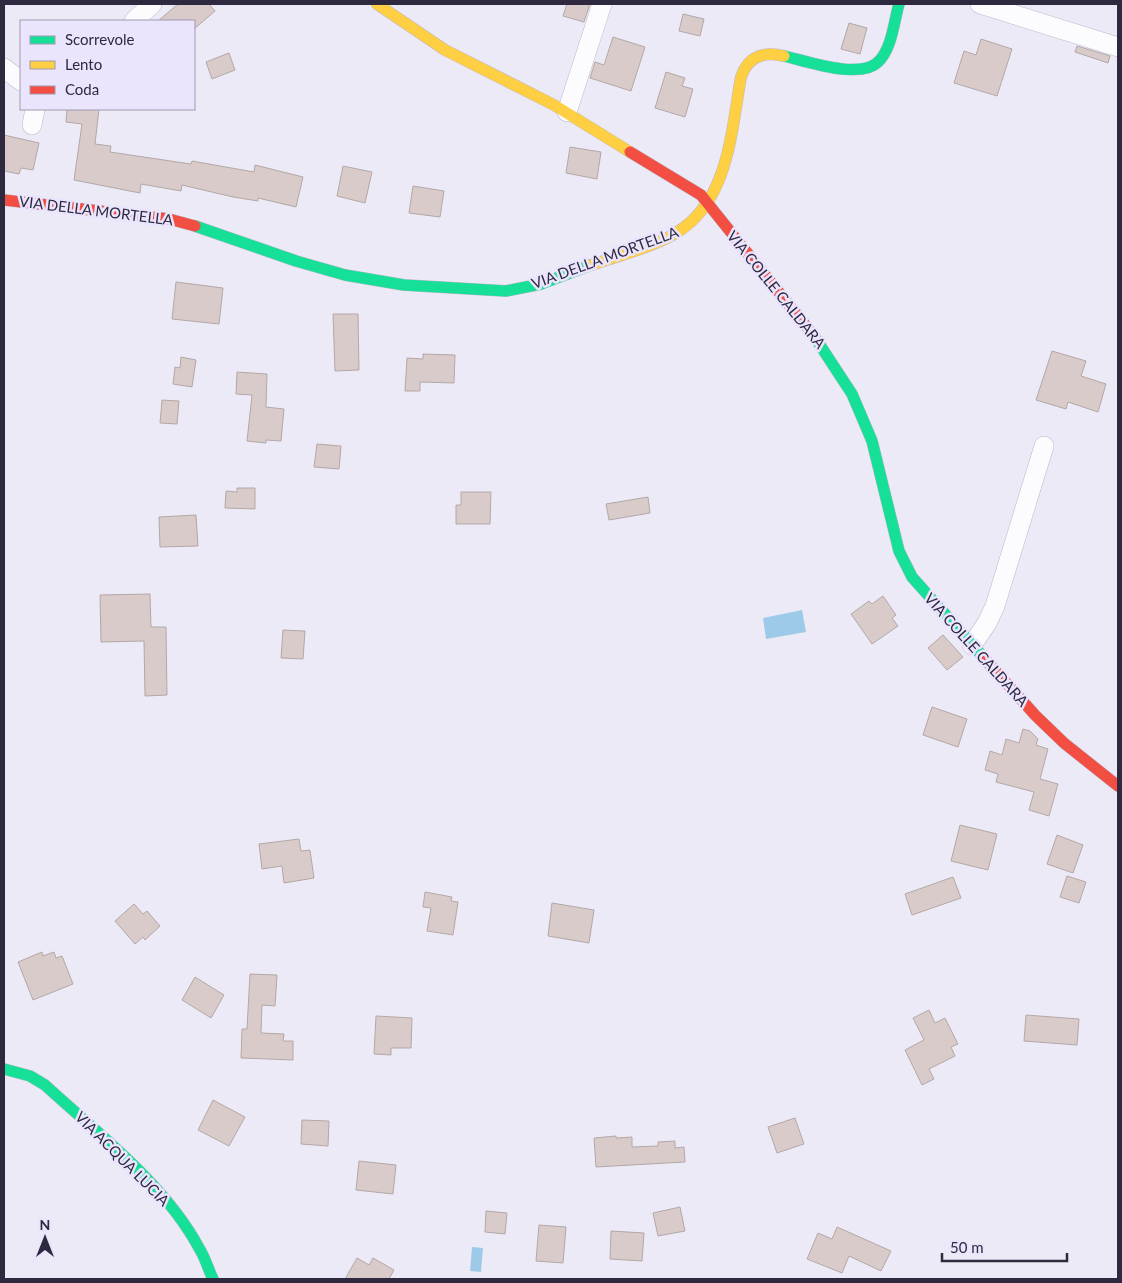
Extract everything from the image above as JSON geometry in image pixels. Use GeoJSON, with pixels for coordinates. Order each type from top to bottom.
{"type":"FeatureCollection","features":[{"type":"Feature","properties":{"kind":"street"},"geometry":{"type":"LineString","coordinates":[[135,20],[152,4]]}},
{"type":"Feature","properties":{"kind":"street","name":"VIA COLLE CALDARA"},"geometry":{"type":"LineString","coordinates":[[377,4],[423,37],[451,54],[567,112],[701,194],[804,321],[842,376],[855,400],[872,441],[890,522],[903,562],[928,596],[1050,730],[1118,786]]}},
{"type":"Feature","properties":{"kind":"street"},"geometry":{"type":"LineString","coordinates":[[567,112],[602,4]]}},
{"type":"Feature","properties":{"kind":"street","name":"VIA DELLA MORTELLA"},"geometry":{"type":"LineString","coordinates":[[4,200],[169,219],[214,231],[296,261],[345,275],[404,285],[490,291],[520,289],[548,282],[670,236],[689,225],[707,202],[724,168],[740,77],[747,62],[756,56],[772,54],[850,70],[862,71],[874,67],[883,54],[899,4]]}},
{"type":"Feature","properties":{"kind":"street"},"geometry":{"type":"LineString","coordinates":[[980,4],[1118,47]]}},
{"type":"Feature","properties":{"kind":"street"},"geometry":{"type":"LineString","coordinates":[[4,68],[20,79]]}},
{"type":"Feature","properties":{"kind":"street"},"geometry":{"type":"LineString","coordinates":[[972,646],[988,623],[995,606],[1044,446]]}},
{"type":"Feature","properties":{"kind":"street","name":"VIA ACQUA LUCIA"},"geometry":{"type":"LineString","coordinates":[[4,1070],[30,1076],[45,1085],[151,1184],[187,1229],[213,1279]]}},
{"type":"Feature","properties":{"kind":"water"},"geometry":{"type":"Polygon","coordinates":[[[802,610],[806,632],[766,639],[763,618],[802,610]]]}},
{"type":"Feature","properties":{"kind":"water"},"geometry":{"type":"Polygon","coordinates":[[[472,1247],[483,1248],[481,1272],[470,1271],[472,1247]]]}},
{"type":"Feature","properties":{"kind":"building"},"geometry":{"type":"Polygon","coordinates":[[[178,4],[209,4],[215,11],[195,28],[195,20],[159,20],[178,4]]]}},
{"type":"Feature","properties":{"kind":"building"},"geometry":{"type":"Polygon","coordinates":[[[567,4],[590,4],[584,22],[563,16],[567,4]]]}},
{"type":"Feature","properties":{"kind":"building"},"geometry":{"type":"Polygon","coordinates":[[[683,14],[704,19],[700,36],[679,31],[683,14]]]}},
{"type":"Feature","properties":{"kind":"building"},"geometry":{"type":"Polygon","coordinates":[[[849,23],[867,28],[860,54],[841,49],[849,23]]]}},
{"type":"Feature","properties":{"kind":"building"},"geometry":{"type":"Polygon","coordinates":[[[613,37],[645,47],[631,91],[590,78],[595,62],[604,65],[613,37]]]}},
{"type":"Feature","properties":{"kind":"building"},"geometry":{"type":"Polygon","coordinates":[[[981,39],[1012,49],[997,96],[954,83],[964,51],[976,55],[981,39]]]}},
{"type":"Feature","properties":{"kind":"building"},"geometry":{"type":"Polygon","coordinates":[[[1077,46],[1110,56],[1108,63],[1075,52],[1077,46]]]}},
{"type":"Feature","properties":{"kind":"building"},"geometry":{"type":"Polygon","coordinates":[[[229,53],[235,70],[212,79],[206,62],[229,53]]]}},
{"type":"Feature","properties":{"kind":"building"},"geometry":{"type":"Polygon","coordinates":[[[666,72],[685,78],[682,86],[693,89],[685,117],[655,108],[666,72]]]}},
{"type":"Feature","properties":{"kind":"building"},"geometry":{"type":"Polygon","coordinates":[[[67,110],[99,110],[95,144],[111,146],[110,152],[191,164],[192,161],[254,172],[255,165],[303,177],[296,207],[258,198],[258,201],[233,197],[182,185],[181,191],[141,184],[140,193],[74,180],[82,124],[66,122],[67,110]]]}},
{"type":"Feature","properties":{"kind":"building"},"geometry":{"type":"Polygon","coordinates":[[[4,135],[39,143],[33,170],[21,168],[19,174],[4,171],[4,135]]]}},
{"type":"Feature","properties":{"kind":"building"},"geometry":{"type":"Polygon","coordinates":[[[570,147],[601,152],[597,179],[566,173],[570,147]]]}},
{"type":"Feature","properties":{"kind":"building"},"geometry":{"type":"Polygon","coordinates":[[[343,166],[372,172],[365,203],[337,196],[343,166]]]}},
{"type":"Feature","properties":{"kind":"building"},"geometry":{"type":"Polygon","coordinates":[[[413,186],[444,191],[440,217],[409,213],[413,186]]]}},
{"type":"Feature","properties":{"kind":"building"},"geometry":{"type":"Polygon","coordinates":[[[176,282],[223,288],[219,324],[172,319],[176,282]]]}},
{"type":"Feature","properties":{"kind":"building"},"geometry":{"type":"Polygon","coordinates":[[[333,314],[358,314],[359,370],[335,371],[333,314]]]}},
{"type":"Feature","properties":{"kind":"building"},"geometry":{"type":"Polygon","coordinates":[[[1052,351],[1086,361],[1081,376],[1106,384],[1098,412],[1068,402],[1066,409],[1036,400],[1052,351]]]}},
{"type":"Feature","properties":{"kind":"building"},"geometry":{"type":"Polygon","coordinates":[[[423,354],[455,355],[454,383],[420,382],[420,391],[405,391],[407,358],[423,359],[423,354]]]}},
{"type":"Feature","properties":{"kind":"building"},"geometry":{"type":"Polygon","coordinates":[[[181,357],[196,360],[192,387],[173,384],[175,367],[180,368],[181,357]]]}},
{"type":"Feature","properties":{"kind":"building"},"geometry":{"type":"Polygon","coordinates":[[[237,372],[267,374],[266,407],[284,409],[281,441],[266,440],[266,443],[247,441],[252,395],[236,394],[237,372]]]}},
{"type":"Feature","properties":{"kind":"building"},"geometry":{"type":"Polygon","coordinates":[[[162,400],[179,401],[177,424],[160,423],[162,400]]]}},
{"type":"Feature","properties":{"kind":"building"},"geometry":{"type":"Polygon","coordinates":[[[317,444],[341,446],[339,469],[314,467],[317,444]]]}},
{"type":"Feature","properties":{"kind":"building"},"geometry":{"type":"Polygon","coordinates":[[[237,488],[255,488],[255,509],[225,508],[226,491],[237,492],[237,488]]]}},
{"type":"Feature","properties":{"kind":"building"},"geometry":{"type":"Polygon","coordinates":[[[461,492],[491,492],[490,524],[456,524],[456,505],[461,505],[461,492]]]}},
{"type":"Feature","properties":{"kind":"building"},"geometry":{"type":"Polygon","coordinates":[[[648,497],[650,513],[609,520],[606,504],[648,497]]]}},
{"type":"Feature","properties":{"kind":"building"},"geometry":{"type":"Polygon","coordinates":[[[196,515],[198,546],[160,547],[159,517],[196,515]]]}},
{"type":"Feature","properties":{"kind":"building"},"geometry":{"type":"Polygon","coordinates":[[[150,594],[151,627],[166,627],[167,695],[145,696],[144,641],[101,642],[100,595],[150,594]]]}},
{"type":"Feature","properties":{"kind":"building"},"geometry":{"type":"Polygon","coordinates":[[[883,596],[896,615],[892,618],[898,626],[872,644],[851,614],[869,601],[872,604],[883,596]]]}},
{"type":"Feature","properties":{"kind":"building"},"geometry":{"type":"Polygon","coordinates":[[[283,630],[305,631],[303,659],[281,658],[283,630]]]}},
{"type":"Feature","properties":{"kind":"building"},"geometry":{"type":"Polygon","coordinates":[[[943,635],[963,657],[947,670],[928,648],[943,635]]]}},
{"type":"Feature","properties":{"kind":"building"},"geometry":{"type":"Polygon","coordinates":[[[932,707],[967,719],[958,747],[923,735],[932,707]]]}},
{"type":"Feature","properties":{"kind":"building"},"geometry":{"type":"Polygon","coordinates":[[[1023,729],[1030,731],[1038,739],[1036,745],[1048,749],[1040,779],[1058,784],[1049,816],[1029,810],[1034,792],[996,782],[998,774],[985,770],[990,751],[1002,755],[1006,739],[1019,743],[1023,729]]]}},
{"type":"Feature","properties":{"kind":"building"},"geometry":{"type":"Polygon","coordinates":[[[960,825],[997,834],[988,870],[951,861],[960,825]]]}},
{"type":"Feature","properties":{"kind":"building"},"geometry":{"type":"Polygon","coordinates":[[[1057,835],[1083,845],[1073,873],[1047,864],[1057,835]]]}},
{"type":"Feature","properties":{"kind":"building"},"geometry":{"type":"Polygon","coordinates":[[[299,839],[301,851],[310,850],[314,878],[284,883],[282,866],[262,869],[259,844],[299,839]]]}},
{"type":"Feature","properties":{"kind":"building"},"geometry":{"type":"Polygon","coordinates":[[[1067,876],[1086,882],[1079,903],[1060,897],[1067,876]]]}},
{"type":"Feature","properties":{"kind":"building"},"geometry":{"type":"Polygon","coordinates":[[[953,877],[961,898],[912,915],[905,894],[953,877]]]}},
{"type":"Feature","properties":{"kind":"building"},"geometry":{"type":"Polygon","coordinates":[[[425,892],[452,897],[451,901],[458,902],[453,935],[427,931],[431,908],[423,907],[425,892]]]}},
{"type":"Feature","properties":{"kind":"building"},"geometry":{"type":"Polygon","coordinates":[[[552,903],[594,910],[589,943],[548,936],[552,903]]]}},
{"type":"Feature","properties":{"kind":"building"},"geometry":{"type":"Polygon","coordinates":[[[134,904],[143,914],[147,911],[160,926],[145,940],[143,937],[135,944],[115,921],[134,904]]]}},
{"type":"Feature","properties":{"kind":"building"},"geometry":{"type":"Polygon","coordinates":[[[42,952],[43,956],[54,952],[56,958],[62,956],[73,984],[33,1000],[18,962],[42,952]]]}},
{"type":"Feature","properties":{"kind":"building"},"geometry":{"type":"Polygon","coordinates":[[[250,974],[277,975],[275,1006],[262,1005],[261,1033],[284,1034],[283,1041],[293,1041],[293,1060],[241,1058],[242,1029],[247,1029],[250,974]]]}},
{"type":"Feature","properties":{"kind":"building"},"geometry":{"type":"Polygon","coordinates":[[[195,977],[224,995],[211,1018],[182,1000],[195,977]]]}},
{"type":"Feature","properties":{"kind":"building"},"geometry":{"type":"Polygon","coordinates":[[[929,1010],[935,1023],[945,1018],[958,1044],[951,1047],[955,1056],[929,1069],[934,1079],[922,1085],[905,1050],[924,1040],[913,1018],[929,1010]]]}},
{"type":"Feature","properties":{"kind":"building"},"geometry":{"type":"Polygon","coordinates":[[[1026,1015],[1079,1019],[1077,1045],[1024,1041],[1026,1015]]]}},
{"type":"Feature","properties":{"kind":"building"},"geometry":{"type":"Polygon","coordinates":[[[376,1016],[412,1018],[411,1048],[391,1048],[391,1055],[374,1054],[376,1016]]]}},
{"type":"Feature","properties":{"kind":"building"},"geometry":{"type":"Polygon","coordinates":[[[213,1100],[245,1117],[229,1146],[198,1130],[213,1100]]]}},
{"type":"Feature","properties":{"kind":"building"},"geometry":{"type":"Polygon","coordinates":[[[795,1118],[804,1144],[777,1153],[768,1127],[795,1118]]]}},
{"type":"Feature","properties":{"kind":"building"},"geometry":{"type":"Polygon","coordinates":[[[302,1120],[329,1121],[328,1146],[301,1144],[302,1120]]]}},
{"type":"Feature","properties":{"kind":"building"},"geometry":{"type":"Polygon","coordinates":[[[616,1136],[616,1138],[632,1137],[632,1147],[658,1146],[658,1142],[675,1141],[675,1148],[684,1147],[685,1162],[596,1167],[594,1138],[616,1136]]]}},
{"type":"Feature","properties":{"kind":"building"},"geometry":{"type":"Polygon","coordinates":[[[359,1161],[396,1165],[393,1194],[356,1190],[359,1161]]]}},
{"type":"Feature","properties":{"kind":"building"},"geometry":{"type":"Polygon","coordinates":[[[680,1207],[685,1231],[658,1236],[653,1213],[680,1207]]]}},
{"type":"Feature","properties":{"kind":"building"},"geometry":{"type":"Polygon","coordinates":[[[486,1211],[507,1213],[505,1234],[485,1232],[486,1211]]]}},
{"type":"Feature","properties":{"kind":"building"},"geometry":{"type":"Polygon","coordinates":[[[539,1225],[566,1227],[563,1263],[536,1261],[539,1225]]]}},
{"type":"Feature","properties":{"kind":"building"},"geometry":{"type":"Polygon","coordinates":[[[837,1227],[891,1251],[881,1271],[849,1256],[842,1273],[807,1259],[818,1233],[832,1239],[837,1227]]]}},
{"type":"Feature","properties":{"kind":"building"},"geometry":{"type":"Polygon","coordinates":[[[611,1231],[644,1233],[642,1261],[610,1259],[611,1231]]]}},
{"type":"Feature","properties":{"kind":"building"},"geometry":{"type":"Polygon","coordinates":[[[357,1258],[369,1265],[373,1258],[394,1270],[389,1279],[345,1279],[357,1258]]]}},
{"type":"Feature","properties":{"kind":"traffic: fast"},"geometry":{"type":"LineString","coordinates":[[784,56],[832,68],[859,69],[870,67],[878,62],[886,50],[899,4]]}},
{"type":"Feature","properties":{"kind":"traffic: fast"},"geometry":{"type":"LineString","coordinates":[[195,226],[296,261],[345,275],[404,285],[506,291],[541,284],[591,265]]}},
{"type":"Feature","properties":{"kind":"traffic: fast"},"geometry":{"type":"LineString","coordinates":[[814,336],[852,394],[872,441],[899,551],[912,577],[985,659]]}},
{"type":"Feature","properties":{"kind":"traffic: fast"},"geometry":{"type":"LineString","coordinates":[[4,1069],[30,1076],[45,1085],[129,1160],[168,1202],[185,1225],[201,1252],[213,1279]]}},
{"type":"Feature","properties":{"kind":"traffic: slow"},"geometry":{"type":"LineString","coordinates":[[377,4],[445,50],[554,105],[630,152]]}},
{"type":"Feature","properties":{"kind":"traffic: slow"},"geometry":{"type":"LineString","coordinates":[[591,265],[668,238],[694,219],[707,203],[725,164],[741,77],[744,70],[752,60],[763,55],[784,56]]}},
{"type":"Feature","properties":{"kind":"traffic: jam"},"geometry":{"type":"LineString","coordinates":[[630,152],[701,195],[814,336]]}},
{"type":"Feature","properties":{"kind":"traffic: jam"},"geometry":{"type":"LineString","coordinates":[[4,200],[169,219],[195,226]]}},
{"type":"Feature","properties":{"kind":"traffic: jam"},"geometry":{"type":"LineString","coordinates":[[985,659],[1035,715],[1064,743],[1118,786]]}}]}
